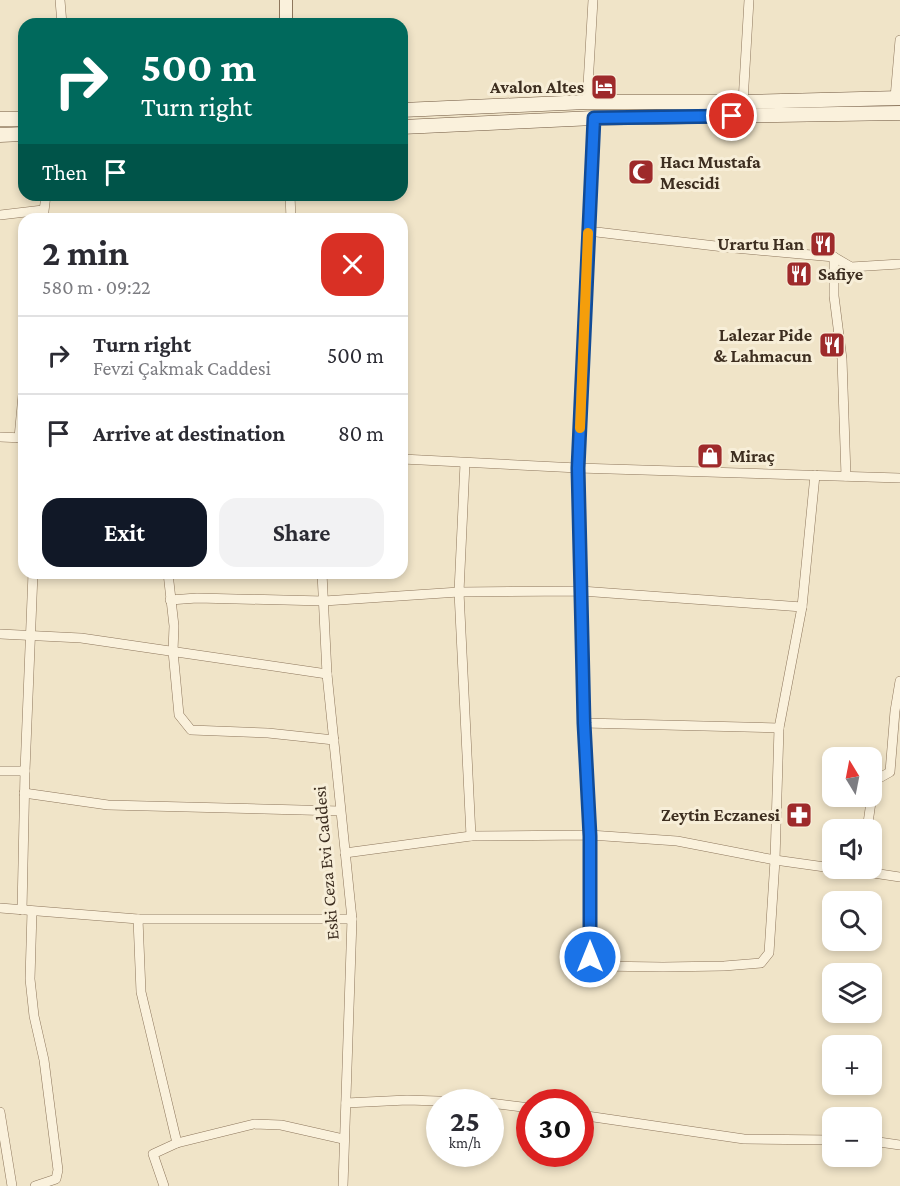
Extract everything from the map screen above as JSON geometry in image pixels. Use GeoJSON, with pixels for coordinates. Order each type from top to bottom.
{"type":"FeatureCollection","features":[{"type":"Feature","properties":{"kind":"main road"},"geometry":{"type":"LineString","coordinates":[[408,110],[587,102],[742,102],[898,98]]}},
{"type":"Feature","properties":{"kind":"main road"},"geometry":{"type":"LineString","coordinates":[[408,127],[594,118],[900,113]]}},
{"type":"Feature","properties":{"kind":"main road"},"geometry":{"type":"LineString","coordinates":[[0,119],[18,118]]}},
{"type":"Feature","properties":{"kind":"main road"},"geometry":{"type":"LineString","coordinates":[[0,135],[18,135]]}},
{"type":"Feature","properties":{"kind":"street"},"geometry":{"type":"LineString","coordinates":[[60,0],[62,18]]}},
{"type":"Feature","properties":{"kind":"street"},"geometry":{"type":"LineString","coordinates":[[286,0],[286,18]]}},
{"type":"Feature","properties":{"kind":"street"},"geometry":{"type":"LineString","coordinates":[[587,102],[592,0]]}},
{"type":"Feature","properties":{"kind":"street"},"geometry":{"type":"LineString","coordinates":[[742,102],[749,0]]}},
{"type":"Feature","properties":{"kind":"street"},"geometry":{"type":"LineString","coordinates":[[898,98],[900,40]]}},
{"type":"Feature","properties":{"kind":"street"},"geometry":{"type":"LineString","coordinates":[[594,118],[578,468],[584,723],[590,836],[590,957],[596,966],[673,967],[760,963],[769,953],[775,860],[779,728],[802,607],[815,475]]}},
{"type":"Feature","properties":{"kind":"street"},"geometry":{"type":"LineString","coordinates":[[0,215],[18,215]]}},
{"type":"Feature","properties":{"kind":"street"},"geometry":{"type":"LineString","coordinates":[[588,231],[834,257],[851,267],[900,264]]}},
{"type":"Feature","properties":{"kind":"street"},"geometry":{"type":"LineString","coordinates":[[834,257],[834,297],[842,359],[846,476]]}},
{"type":"Feature","properties":{"kind":"street"},"geometry":{"type":"LineString","coordinates":[[0,437],[18,438]]}},
{"type":"Feature","properties":{"kind":"street"},"geometry":{"type":"LineString","coordinates":[[408,459],[578,468],[900,478]]}},
{"type":"Feature","properties":{"kind":"street"},"geometry":{"type":"LineString","coordinates":[[465,463],[459,592],[471,836]]}},
{"type":"Feature","properties":{"kind":"street"},"geometry":{"type":"LineString","coordinates":[[33,579],[24,793],[27,911],[34,1016],[44,1060],[58,1170],[56,1179],[35,1186]]}},
{"type":"Feature","properties":{"kind":"street"},"geometry":{"type":"LineString","coordinates":[[168,579],[174,626],[173,651],[179,715],[191,729],[334,740]]}},
{"type":"Feature","properties":{"kind":"street","name":"Eski Ceza Evi Caddesi"},"geometry":{"type":"LineString","coordinates":[[322,579],[327,674],[352,919],[343,1186]]}},
{"type":"Feature","properties":{"kind":"street"},"geometry":{"type":"LineString","coordinates":[[170,600],[197,598],[324,601],[459,592],[581,591],[802,607]]}},
{"type":"Feature","properties":{"kind":"street"},"geometry":{"type":"LineString","coordinates":[[0,634],[81,638],[327,674]]}},
{"type":"Feature","properties":{"kind":"street"},"geometry":{"type":"LineString","coordinates":[[869,819],[874,781],[890,772],[900,681]]}},
{"type":"Feature","properties":{"kind":"street"},"geometry":{"type":"LineString","coordinates":[[584,723],[779,728]]}},
{"type":"Feature","properties":{"kind":"street"},"geometry":{"type":"LineString","coordinates":[[0,771],[25,771]]}},
{"type":"Feature","properties":{"kind":"street"},"geometry":{"type":"LineString","coordinates":[[24,793],[108,804],[340,812]]}},
{"type":"Feature","properties":{"kind":"street"},"geometry":{"type":"LineString","coordinates":[[345,853],[471,836],[590,836],[677,841],[775,860],[822,866]]}},
{"type":"Feature","properties":{"kind":"street"},"geometry":{"type":"LineString","coordinates":[[882,873],[900,877]]}},
{"type":"Feature","properties":{"kind":"street"},"geometry":{"type":"LineString","coordinates":[[0,908],[138,919],[352,919]]}},
{"type":"Feature","properties":{"kind":"street"},"geometry":{"type":"LineString","coordinates":[[138,919],[141,992],[177,1143]]}},
{"type":"Feature","properties":{"kind":"street"},"geometry":{"type":"LineString","coordinates":[[346,1103],[426,1101]]}},
{"type":"Feature","properties":{"kind":"street"},"geometry":{"type":"LineString","coordinates":[[0,1112],[12,1186]]}},
{"type":"Feature","properties":{"kind":"street"},"geometry":{"type":"LineString","coordinates":[[594,1117],[744,1139],[822,1140]]}},
{"type":"Feature","properties":{"kind":"street"},"geometry":{"type":"LineString","coordinates":[[164,1186],[153,1154],[177,1143],[254,1124],[281,1125],[343,1139]]}},
{"type":"Feature","properties":{"kind":"street"},"geometry":{"type":"LineString","coordinates":[[882,1142],[900,1145]]}},
{"type":"Feature","properties":{"kind":"slow traffic"},"geometry":{"type":"LineString","coordinates":[[580,428],[588,233]]}},
{"type":"Feature","properties":{"kind":"place","name":"Avalon Altes"},"geometry":{"type":"Point","coordinates":[604,87]}},
{"type":"Feature","properties":{"kind":"place","name":"Hacı Mustafa Mescidi"},"geometry":{"type":"Point","coordinates":[641,172]}},
{"type":"Feature","properties":{"kind":"place","name":"Urartu Han"},"geometry":{"type":"Point","coordinates":[823,244]}},
{"type":"Feature","properties":{"kind":"place","name":"Safiye"},"geometry":{"type":"Point","coordinates":[799,274]}},
{"type":"Feature","properties":{"kind":"place","name":"Lalezar Pide & Lahmacun"},"geometry":{"type":"Point","coordinates":[832,345]}},
{"type":"Feature","properties":{"kind":"place","name":"Miraç"},"geometry":{"type":"Point","coordinates":[710,456]}},
{"type":"Feature","properties":{"kind":"place","name":"Zeytin Eczanesi"},"geometry":{"type":"Point","coordinates":[799,815]}},
{"type":"Feature","properties":{"kind":"route"},"geometry":{"type":"LineString","coordinates":[[590,957],[590,836],[584,723],[578,468],[594,118],[732,116]]}}]}
